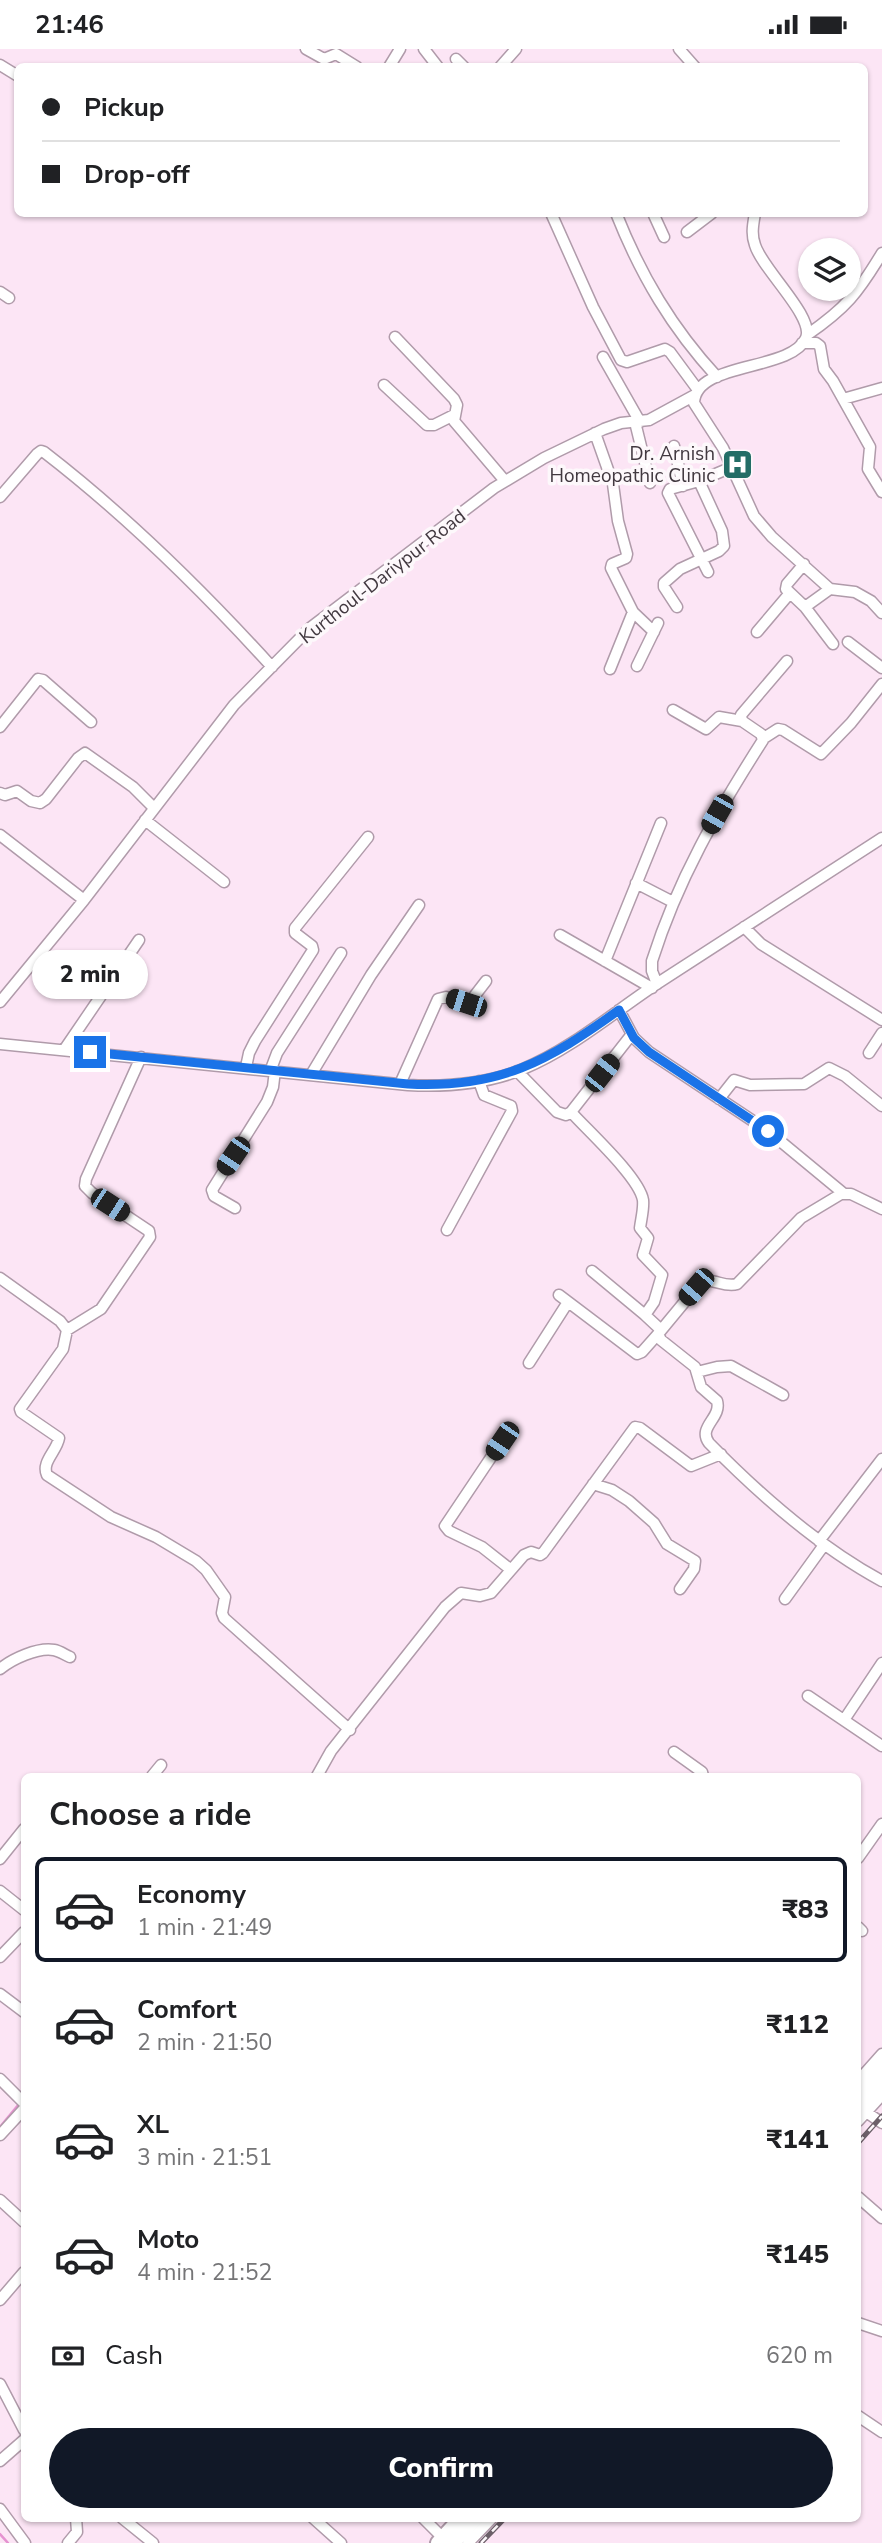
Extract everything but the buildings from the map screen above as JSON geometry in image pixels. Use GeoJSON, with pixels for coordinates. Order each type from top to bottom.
{"type":"FeatureCollection","features":[{"type":"Feature","properties":{"kind":"highway"},"geometry":{"type":"LineString","coordinates":[[861,2090],[882,2067]]}},
{"type":"Feature","properties":{"kind":"highway"},"geometry":{"type":"LineString","coordinates":[[862,2109],[882,2081]]}},
{"type":"Feature","properties":{"kind":"highway"},"geometry":{"type":"LineString","coordinates":[[438,2538],[456,2522]]}},
{"type":"Feature","properties":{"kind":"highway"},"geometry":{"type":"LineString","coordinates":[[453,2543],[472,2522]]}},
{"type":"Feature","properties":{"kind":"street"},"geometry":{"type":"LineString","coordinates":[[306,49],[324,59],[336,54],[351,63]]}},
{"type":"Feature","properties":{"kind":"street"},"geometry":{"type":"LineString","coordinates":[[424,49],[435,63]]}},
{"type":"Feature","properties":{"kind":"street"},"geometry":{"type":"LineString","coordinates":[[504,63],[516,49]]}},
{"type":"Feature","properties":{"kind":"street"},"geometry":{"type":"LineString","coordinates":[[679,49],[691,63]]}},
{"type":"Feature","properties":{"kind":"street"},"geometry":{"type":"LineString","coordinates":[[456,59],[460,63]]}},
{"type":"Feature","properties":{"kind":"street"},"geometry":{"type":"LineString","coordinates":[[553,217],[597,316],[623,361]]}},
{"type":"Feature","properties":{"kind":"street"},"geometry":{"type":"LineString","coordinates":[[618,217],[645,278],[671,321],[689,346],[718,377]]}},
{"type":"Feature","properties":{"kind":"street"},"geometry":{"type":"LineString","coordinates":[[655,217],[664,237]]}},
{"type":"Feature","properties":{"kind":"street"},"geometry":{"type":"LineString","coordinates":[[687,232],[707,217]]}},
{"type":"Feature","properties":{"kind":"street"},"geometry":{"type":"LineString","coordinates":[[754,217],[752,232],[757,251],[767,269],[801,314],[807,329],[805,339],[820,346],[822,365],[871,449],[868,470],[882,492]]}},
{"type":"Feature","properties":{"kind":"street","name":"Kurthoul-Dariypur Road"},"geometry":{"type":"LineString","coordinates":[[0,1002],[84,900],[216,725],[310,628],[505,481],[544,458],[614,425],[657,417],[718,377],[781,356],[833,317],[854,296],[866,282],[882,253]]}},
{"type":"Feature","properties":{"kind":"street"},"geometry":{"type":"LineString","coordinates":[[395,337],[456,402],[456,424],[505,481]]}},
{"type":"Feature","properties":{"kind":"street"},"geometry":{"type":"LineString","coordinates":[[610,370],[623,361],[665,349],[670,352],[696,393],[696,407],[723,448],[754,516],[772,537],[830,589],[855,592],[871,601],[882,613]]}},
{"type":"Feature","properties":{"kind":"street"},"geometry":{"type":"LineString","coordinates":[[603,357],[637,422],[650,482]]}},
{"type":"Feature","properties":{"kind":"street"},"geometry":{"type":"LineString","coordinates":[[384,385],[427,425],[434,425],[454,415]]}},
{"type":"Feature","properties":{"kind":"street"},"geometry":{"type":"LineString","coordinates":[[843,400],[882,389]]}},
{"type":"Feature","properties":{"kind":"street"},"geometry":{"type":"LineString","coordinates":[[595,433],[613,484],[618,521],[628,555],[611,566],[633,612],[656,627],[637,666]]}},
{"type":"Feature","properties":{"kind":"street"},"geometry":{"type":"LineString","coordinates":[[674,446],[682,486]]}},
{"type":"Feature","properties":{"kind":"street"},"geometry":{"type":"LineString","coordinates":[[0,497],[40,451],[44,453],[72,473],[199,588],[272,667]]}},
{"type":"Feature","properties":{"kind":"street"},"geometry":{"type":"LineString","coordinates":[[708,572],[668,494],[670,489],[699,481],[732,467]]}},
{"type":"Feature","properties":{"kind":"street"},"geometry":{"type":"LineString","coordinates":[[677,607],[664,583],[680,569],[721,550],[724,544],[722,531],[699,481]]}},
{"type":"Feature","properties":{"kind":"street"},"geometry":{"type":"LineString","coordinates":[[804,564],[786,586],[806,607],[833,644]]}},
{"type":"Feature","properties":{"kind":"street"},"geometry":{"type":"LineString","coordinates":[[806,607],[830,589]]}},
{"type":"Feature","properties":{"kind":"street"},"geometry":{"type":"LineString","coordinates":[[757,632],[790,593]]}},
{"type":"Feature","properties":{"kind":"street"},"geometry":{"type":"LineString","coordinates":[[610,669],[633,612]]}},
{"type":"Feature","properties":{"kind":"street"},"geometry":{"type":"LineString","coordinates":[[848,642],[882,668]]}},
{"type":"Feature","properties":{"kind":"street"},"geometry":{"type":"LineString","coordinates":[[742,721],[743,713],[787,661]]}},
{"type":"Feature","properties":{"kind":"street"},"geometry":{"type":"LineString","coordinates":[[0,727],[39,678],[91,722]]}},
{"type":"Feature","properties":{"kind":"street"},"geometry":{"type":"LineString","coordinates":[[654,986],[652,961],[673,902],[706,831],[764,738],[778,729],[783,730],[821,754],[851,723],[882,684]]}},
{"type":"Feature","properties":{"kind":"street"},"geometry":{"type":"LineString","coordinates":[[673,710],[706,729],[719,717],[742,721],[764,738]]}},
{"type":"Feature","properties":{"kind":"street"},"geometry":{"type":"LineString","coordinates":[[0,793],[5,795],[17,791],[31,801],[40,803],[85,753],[133,787],[154,808]]}},
{"type":"Feature","properties":{"kind":"street"},"geometry":{"type":"LineString","coordinates":[[145,820],[224,882]]}},
{"type":"Feature","properties":{"kind":"street"},"geometry":{"type":"LineString","coordinates":[[605,961],[661,823]]}},
{"type":"Feature","properties":{"kind":"street"},"geometry":{"type":"LineString","coordinates":[[0,835],[84,900]]}},
{"type":"Feature","properties":{"kind":"street"},"geometry":{"type":"LineString","coordinates":[[246,1067],[255,1041],[313,952],[312,946],[295,933],[295,928],[368,837]]}},
{"type":"Feature","properties":{"kind":"street"},"geometry":{"type":"LineString","coordinates":[[0,1044],[313,1073],[400,1084],[428,1086],[479,1081],[517,1071],[563,1048],[882,838]]}},
{"type":"Feature","properties":{"kind":"street"},"geometry":{"type":"LineString","coordinates":[[636,883],[673,902]]}},
{"type":"Feature","properties":{"kind":"street"},"geometry":{"type":"LineString","coordinates":[[313,1073],[372,975],[419,905]]}},
{"type":"Feature","properties":{"kind":"street"},"geometry":{"type":"LineString","coordinates":[[744,927],[761,944],[882,1020]]}},
{"type":"Feature","properties":{"kind":"street"},"geometry":{"type":"LineString","coordinates":[[560,935],[654,986]]}},
{"type":"Feature","properties":{"kind":"street"},"geometry":{"type":"LineString","coordinates":[[64,1050],[139,940]]}},
{"type":"Feature","properties":{"kind":"street"},"geometry":{"type":"LineString","coordinates":[[236,1208],[216,1198],[212,1190],[267,1102],[272,1091],[277,1053],[341,953]]}},
{"type":"Feature","properties":{"kind":"street"},"geometry":{"type":"LineString","coordinates":[[400,1084],[438,999],[446,997],[469,1003],[486,981]]}},
{"type":"Feature","properties":{"kind":"street"},"geometry":{"type":"LineString","coordinates":[[619,1010],[632,1034],[649,1052],[768,1131],[847,1192],[879,1207]]}},
{"type":"Feature","properties":{"kind":"street"},"geometry":{"type":"LineString","coordinates":[[869,1053],[882,1033]]}},
{"type":"Feature","properties":{"kind":"street"},"geometry":{"type":"LineString","coordinates":[[517,1071],[557,1112],[565,1116],[571,1112],[632,1034]]}},
{"type":"Feature","properties":{"kind":"street"},"geometry":{"type":"LineString","coordinates":[[141,1057],[85,1186],[151,1235],[101,1310],[67,1330],[63,1349],[20,1409],[59,1438],[46,1465],[47,1475],[111,1517],[168,1543],[202,1566],[225,1597],[222,1613],[224,1618],[351,1730]]}},
{"type":"Feature","properties":{"kind":"street"},"geometry":{"type":"LineString","coordinates":[[719,1098],[734,1080],[750,1085],[804,1084],[829,1068],[845,1076],[882,1106]]}},
{"type":"Feature","properties":{"kind":"street"},"geometry":{"type":"LineString","coordinates":[[447,1230],[512,1111],[511,1106],[484,1095],[479,1081]]}},
{"type":"Feature","properties":{"kind":"street"},"geometry":{"type":"LineString","coordinates":[[571,1112],[640,1190],[643,1200],[640,1228],[648,1238],[643,1255],[662,1275],[654,1300],[645,1315]]}},
{"type":"Feature","properties":{"kind":"street"},"geometry":{"type":"LineString","coordinates":[[559,1295],[637,1354],[642,1352],[701,1282],[707,1280],[728,1286],[737,1285],[800,1218],[847,1192]]}},
{"type":"Feature","properties":{"kind":"street"},"geometry":{"type":"LineString","coordinates":[[592,1271],[645,1315],[659,1331],[661,1340],[697,1372],[701,1387],[718,1405],[718,1412],[705,1435],[721,1454],[821,1543],[882,1581]]}},
{"type":"Feature","properties":{"kind":"street"},"geometry":{"type":"LineString","coordinates":[[0,1278],[60,1321],[67,1330]]}},
{"type":"Feature","properties":{"kind":"street"},"geometry":{"type":"LineString","coordinates":[[529,1363],[568,1302]]}},
{"type":"Feature","properties":{"kind":"street"},"geometry":{"type":"LineString","coordinates":[[697,1372],[731,1366],[783,1395]]}},
{"type":"Feature","properties":{"kind":"street"},"geometry":{"type":"LineString","coordinates":[[319,1773],[331,1751],[351,1730],[454,1598],[464,1592],[480,1596],[491,1593],[524,1555],[543,1553],[637,1426],[691,1466],[721,1454]]}},
{"type":"Feature","properties":{"kind":"street"},"geometry":{"type":"LineString","coordinates":[[502,1441],[445,1526],[449,1531],[482,1547],[510,1569]]}},
{"type":"Feature","properties":{"kind":"street"},"geometry":{"type":"LineString","coordinates":[[785,1599],[821,1543],[882,1459]]}},
{"type":"Feature","properties":{"kind":"street"},"geometry":{"type":"LineString","coordinates":[[593,1483],[612,1490],[629,1501],[654,1523],[667,1544],[695,1561],[694,1569],[680,1589]]}},
{"type":"Feature","properties":{"kind":"street"},"geometry":{"type":"LineString","coordinates":[[0,1669],[18,1658],[47,1650],[59,1651],[70,1657]]}},
{"type":"Feature","properties":{"kind":"street"},"geometry":{"type":"LineString","coordinates":[[844,1720],[882,1663]]}},
{"type":"Feature","properties":{"kind":"street"},"geometry":{"type":"LineString","coordinates":[[807,1696],[882,1746]]}},
{"type":"Feature","properties":{"kind":"street"},"geometry":{"type":"LineString","coordinates":[[674,1752],[702,1773]]}},
{"type":"Feature","properties":{"kind":"street"},"geometry":{"type":"LineString","coordinates":[[154,1773],[161,1765]]}},
{"type":"Feature","properties":{"kind":"street"},"geometry":{"type":"LineString","coordinates":[[861,1854],[882,1824]]}},
{"type":"Feature","properties":{"kind":"street"},"geometry":{"type":"LineString","coordinates":[[0,1859],[21,1833]]}},
{"type":"Feature","properties":{"kind":"street"},"geometry":{"type":"LineString","coordinates":[[0,1891],[21,1908]]}},
{"type":"Feature","properties":{"kind":"street"},"geometry":{"type":"LineString","coordinates":[[0,1957],[21,1936]]}},
{"type":"Feature","properties":{"kind":"street"},"geometry":{"type":"LineString","coordinates":[[13,1945],[21,1949]]}},
{"type":"Feature","properties":{"kind":"street"},"geometry":{"type":"LineString","coordinates":[[0,1994],[21,2010]]}},
{"type":"Feature","properties":{"kind":"street"},"geometry":{"type":"LineString","coordinates":[[861,2078],[882,2055]]}},
{"type":"Feature","properties":{"kind":"street"},"geometry":{"type":"LineString","coordinates":[[0,2079],[21,2100]]}},
{"type":"Feature","properties":{"kind":"street"},"geometry":{"type":"LineString","coordinates":[[882,2095],[862,2109],[882,2123]]}},
{"type":"Feature","properties":{"kind":"street"},"geometry":{"type":"LineString","coordinates":[[0,2135],[21,2115]]}},
{"type":"Feature","properties":{"kind":"street"},"geometry":{"type":"LineString","coordinates":[[0,2200],[21,2219]]}},
{"type":"Feature","properties":{"kind":"street"},"geometry":{"type":"LineString","coordinates":[[861,2200],[882,2218]]}},
{"type":"Feature","properties":{"kind":"street"},"geometry":{"type":"LineString","coordinates":[[0,2300],[21,2276]]}},
{"type":"Feature","properties":{"kind":"street"},"geometry":{"type":"LineString","coordinates":[[861,2324],[882,2331]]}},
{"type":"Feature","properties":{"kind":"street"},"geometry":{"type":"LineString","coordinates":[[0,2384],[21,2424]]}},
{"type":"Feature","properties":{"kind":"street"},"geometry":{"type":"LineString","coordinates":[[861,2419],[882,2432]]}},
{"type":"Feature","properties":{"kind":"street"},"geometry":{"type":"LineString","coordinates":[[0,2461],[21,2443]]}},
{"type":"Feature","properties":{"kind":"street"},"geometry":{"type":"LineString","coordinates":[[0,2509],[25,2543]]}},
{"type":"Feature","properties":{"kind":"street"},"geometry":{"type":"LineString","coordinates":[[68,2543],[77,2532],[76,2522]]}},
{"type":"Feature","properties":{"kind":"street"},"geometry":{"type":"LineString","coordinates":[[127,2522],[153,2543]]}},
{"type":"Feature","properties":{"kind":"street"},"geometry":{"type":"LineString","coordinates":[[317,2522],[341,2543]]}},
{"type":"Feature","properties":{"kind":"street"},"geometry":{"type":"LineString","coordinates":[[426,2522],[438,2538]]}},
{"type":"Feature","properties":{"kind":"street"},"geometry":{"type":"LineString","coordinates":[[429,2543],[438,2538],[449,2522]]}},
{"type":"Feature","properties":{"kind":"street"},"geometry":{"type":"LineString","coordinates":[[475,2541],[489,2522]]}},
{"type":"Feature","properties":{"kind":"waterway"},"geometry":{"type":"LineString","coordinates":[[0,2127],[19,2104]]}},
{"type":"Feature","properties":{"kind":"waterway"},"geometry":{"type":"LineString","coordinates":[[0,2534],[8,2543]]}},
{"type":"Feature","properties":{"kind":"railway"},"geometry":{"type":"LineString","coordinates":[[861,2140],[882,2116]]}},
{"type":"Feature","properties":{"kind":"railway"},"geometry":{"type":"LineString","coordinates":[[481,2543],[501,2522]]}},
{"type":"Feature","properties":{"kind":"place","name":"Dr. Arnish Homeopathic Clinic"},"geometry":{"type":"Point","coordinates":[738,464]}},
{"type":"Feature","properties":{"kind":"route"},"geometry":{"type":"LineString","coordinates":[[90,1052],[428,1086],[452,1085],[523,1069],[563,1048],[619,1010],[640,1045],[768,1131]]}}]}
